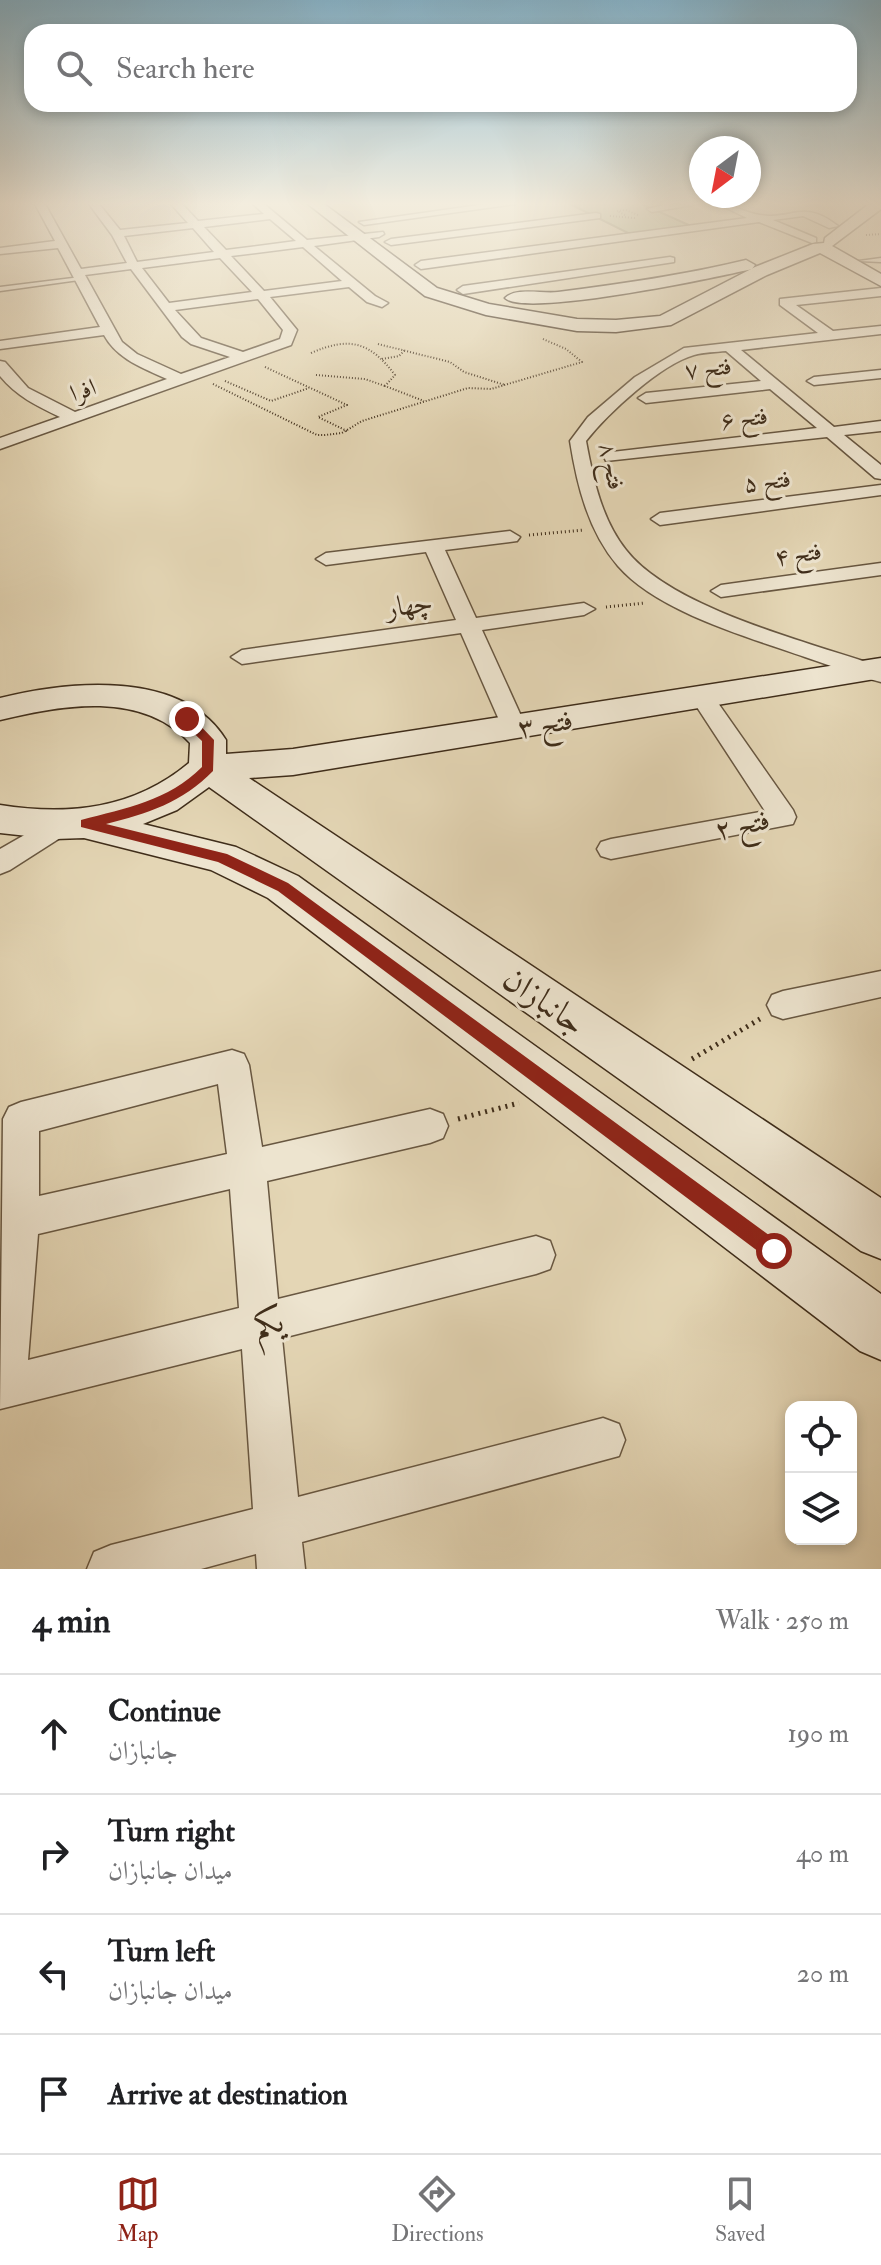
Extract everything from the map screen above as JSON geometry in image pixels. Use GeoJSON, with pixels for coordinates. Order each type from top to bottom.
{"type":"FeatureCollection","features":[{"type":"Feature","properties":{"kind":"street"},"geometry":{"type":"LineString","coordinates":[[78,277],[116,344],[132,357],[189,378]]}},
{"type":"Feature","properties":{"kind":"street"},"geometry":{"type":"LineString","coordinates":[[143,277],[187,334],[196,341],[246,358]]}},
{"type":"Feature","properties":{"kind":"street"},"geometry":{"type":"LineString","coordinates":[[244,277],[261,295]]}},
{"type":"Feature","properties":{"kind":"street"},"geometry":{"type":"LineString","coordinates":[[344,277],[371,299],[382,303]]}},
{"type":"Feature","properties":{"kind":"street"},"geometry":{"type":"LineString","coordinates":[[415,277],[431,292],[482,308],[577,325],[616,326],[664,321],[749,277]]}},
{"type":"Feature","properties":{"kind":"street"},"geometry":{"type":"LineString","coordinates":[[442,277],[463,290],[505,298],[554,298]]}},
{"type":"Feature","properties":{"kind":"street"},"geometry":{"type":"LineString","coordinates":[[463,290],[552,277]]}},
{"type":"Feature","properties":{"kind":"street"},"geometry":{"type":"LineString","coordinates":[[598,277],[619,288]]}},
{"type":"Feature","properties":{"kind":"street"},"geometry":{"type":"LineString","coordinates":[[482,308],[685,277]]}},
{"type":"Feature","properties":{"kind":"street"},"geometry":{"type":"LineString","coordinates":[[168,307],[351,283]]}},
{"type":"Feature","properties":{"kind":"street"},"geometry":{"type":"LineString","coordinates":[[830,335],[784,302],[881,292]]}},
{"type":"Feature","properties":{"kind":"street","name":"افرا"},"geometry":{"type":"LineString","coordinates":[[0,444],[286,342],[290,330],[261,295]]}},
{"type":"Feature","properties":{"kind":"street"},"geometry":{"type":"LineString","coordinates":[[0,345],[108,330]]}},
{"type":"Feature","properties":{"kind":"street","name":"فتح ۸"},"geometry":{"type":"LineString","coordinates":[[877,671],[720,616],[653,585],[627,564],[605,528],[582,465],[578,441],[594,420],[614,402],[665,364],[689,351],[881,330]]}},
{"type":"Feature","properties":{"kind":"street"},"geometry":{"type":"LineString","coordinates":[[728,346],[881,474]]}},
{"type":"Feature","properties":{"kind":"street"},"geometry":{"type":"LineString","coordinates":[[0,365],[5,383],[75,418]]}},
{"type":"Feature","properties":{"kind":"street"},"geometry":{"type":"LineString","coordinates":[[814,381],[881,374]]}},
{"type":"Feature","properties":{"kind":"street","name":"فتح ۷"},"geometry":{"type":"LineString","coordinates":[[646,398],[774,384]]}},
{"type":"Feature","properties":{"kind":"street","name":"فتح ۶"},"geometry":{"type":"LineString","coordinates":[[612,457],[881,426]]}},
{"type":"Feature","properties":{"kind":"street","name":"فتح ۵"},"geometry":{"type":"LineString","coordinates":[[660,519],[881,490]]}},
{"type":"Feature","properties":{"kind":"street"},"geometry":{"type":"LineString","coordinates":[[326,559],[510,537]]}},
{"type":"Feature","properties":{"kind":"street"},"geometry":{"type":"LineString","coordinates":[[433,545],[515,729]]}},
{"type":"Feature","properties":{"kind":"street","name":"فتح ۴"},"geometry":{"type":"LineString","coordinates":[[721,591],[881,569]]}},
{"type":"Feature","properties":{"kind":"street","name":"چهار"},"geometry":{"type":"LineString","coordinates":[[242,657],[584,609]]}},
{"type":"Feature","properties":{"kind":"street","name":"فتح ۳"},"geometry":{"type":"LineString","coordinates":[[208,768],[293,762],[877,671]]}},
{"type":"Feature","properties":{"kind":"street"},"geometry":{"type":"LineString","coordinates":[[0,709],[67,696],[109,695],[148,703],[187,719],[208,740],[208,768],[192,785],[133,813],[74,824],[25,825],[0,819]]}},
{"type":"Feature","properties":{"kind":"street","name":"فتح ۲"},"geometry":{"type":"LineString","coordinates":[[611,849],[783,817],[703,698]]}},
{"type":"Feature","properties":{"kind":"street","name":"جانبازان"},"geometry":{"type":"LineString","coordinates":[[208,768],[881,1231]]}},
{"type":"Feature","properties":{"kind":"street"},"geometry":{"type":"LineString","coordinates":[[0,863],[74,824],[222,858],[283,887],[881,1330]]}},
{"type":"Feature","properties":{"kind":"street"},"geometry":{"type":"LineString","coordinates":[[783,1005],[881,984]]}},
{"type":"Feature","properties":{"kind":"street"},"geometry":{"type":"LineString","coordinates":[[2,1388],[10,1222],[10,1120],[232,1065],[247,1168],[279,1547]]}},
{"type":"Feature","properties":{"kind":"street"},"geometry":{"type":"LineString","coordinates":[[10,1222],[430,1126]]}},
{"type":"Feature","properties":{"kind":"street","name":"یکم"},"geometry":{"type":"LineString","coordinates":[[2,1388],[536,1255]]}},
{"type":"Feature","properties":{"kind":"street"},"geometry":{"type":"LineString","coordinates":[[111,1569],[279,1547],[603,1440]]}},
{"type":"Feature","properties":{"kind":"lane"},"geometry":{"type":"LineString","coordinates":[[0,289],[70,277]]}},
{"type":"Feature","properties":{"kind":"path"},"geometry":{"type":"LineString","coordinates":[[189,378],[317,435],[347,431],[362,421],[468,388],[491,389],[582,362],[566,349],[541,338]]}},
{"type":"Feature","properties":{"kind":"path"},"geometry":{"type":"LineString","coordinates":[[378,344],[450,362],[464,372],[505,385]]}},
{"type":"Feature","properties":{"kind":"path"},"geometry":{"type":"LineString","coordinates":[[311,353],[319,349],[367,348],[382,359],[395,375],[387,386]]}},
{"type":"Feature","properties":{"kind":"path"},"geometry":{"type":"LineString","coordinates":[[382,359],[399,356],[406,350]]}},
{"type":"Feature","properties":{"kind":"path"},"geometry":{"type":"LineString","coordinates":[[263,366],[347,405],[318,417],[347,431]]}},
{"type":"Feature","properties":{"kind":"path"},"geometry":{"type":"LineString","coordinates":[[235,375],[222,380],[271,401],[309,388]]}},
{"type":"Feature","properties":{"kind":"path"},"geometry":{"type":"LineString","coordinates":[[316,375],[365,379],[424,401]]}},
{"type":"Feature","properties":{"kind":"path"},"geometry":{"type":"LineString","coordinates":[[659,1079],[783,1005]]}},
{"type":"Feature","properties":{"kind":"path"},"geometry":{"type":"LineString","coordinates":[[430,1126],[560,1093]]}},
{"type":"Feature","properties":{"kind":"route"},"geometry":{"type":"LineString","coordinates":[[187,719],[208,740],[208,768],[192,785],[133,813],[86,824],[222,858],[283,887],[774,1251]]}}]}
